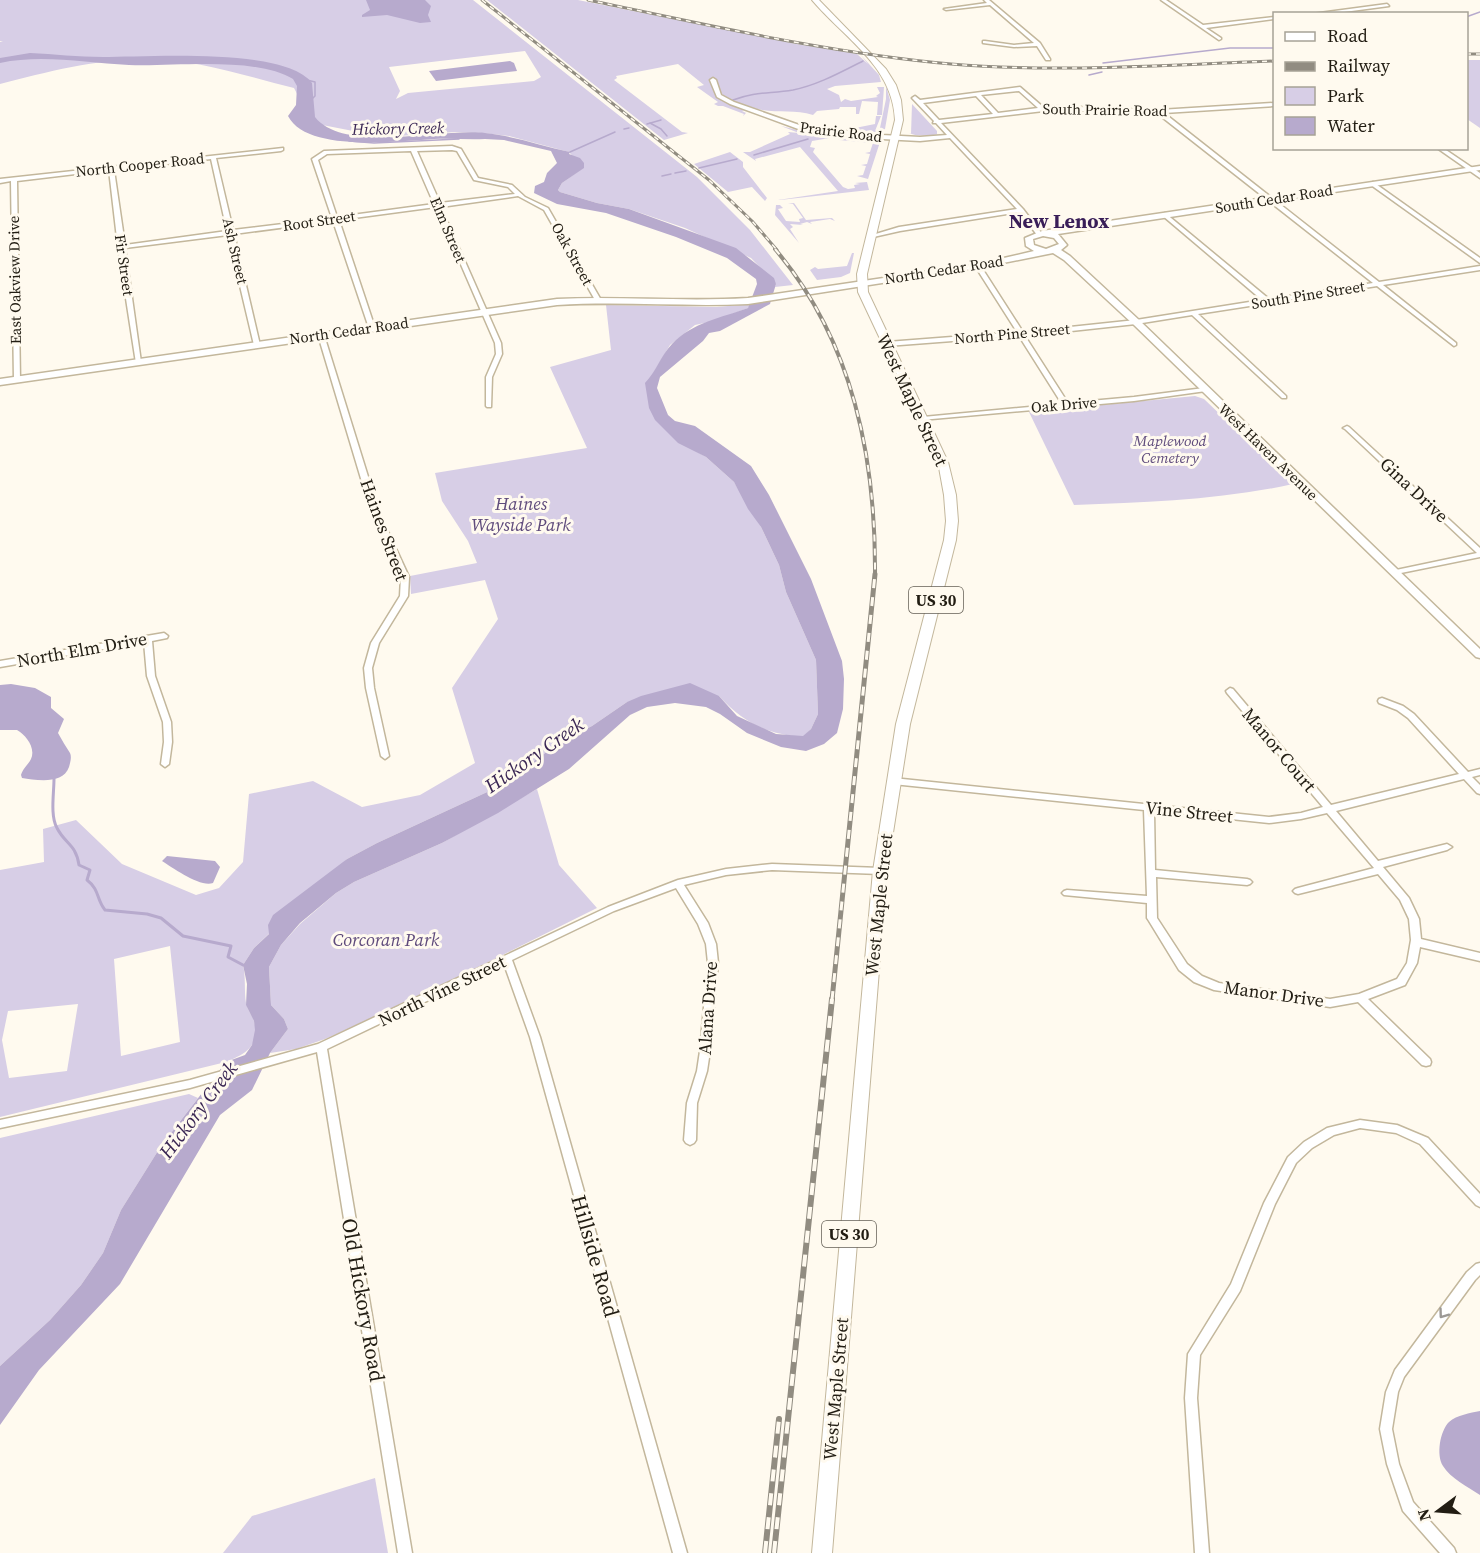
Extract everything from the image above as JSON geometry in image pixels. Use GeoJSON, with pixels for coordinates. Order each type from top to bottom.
{"type":"FeatureCollection","features":[{"type":"Feature","properties":{"kind":"main road","name":"US 30"},"geometry":{"type":"LineString","coordinates":[[815,0],[886,74],[897,92],[899,120],[862,282]]}},
{"type":"Feature","properties":{"kind":"main road","name":"West Maple Street"},"geometry":{"type":"LineString","coordinates":[[822,1553],[880,871],[909,693],[938,596],[952,521],[946,474],[923,419],[866,304],[862,282]]}},
{"type":"Feature","properties":{"kind":"street"},"geometry":{"type":"LineString","coordinates":[[1163,0],[1219,39]]}},
{"type":"Feature","properties":{"kind":"street"},"geometry":{"type":"LineString","coordinates":[[946,9],[988,2],[1038,44],[1048,59]]}},
{"type":"Feature","properties":{"kind":"street"},"geometry":{"type":"LineString","coordinates":[[1328,12],[1387,5]]}},
{"type":"Feature","properties":{"kind":"street"},"geometry":{"type":"LineString","coordinates":[[1201,27],[1273,18]]}},
{"type":"Feature","properties":{"kind":"street"},"geometry":{"type":"LineString","coordinates":[[985,42],[1014,46],[1038,44]]}},
{"type":"Feature","properties":{"kind":"street","name":"Prairie Road"},"geometry":{"type":"LineString","coordinates":[[713,80],[719,96],[801,128],[895,138],[949,137]]}},
{"type":"Feature","properties":{"kind":"street"},"geometry":{"type":"LineString","coordinates":[[1039,234],[1021,210],[916,100],[1020,89],[1041,108]]}},
{"type":"Feature","properties":{"kind":"street"},"geometry":{"type":"LineString","coordinates":[[977,94],[996,114]]}},
{"type":"Feature","properties":{"kind":"street","name":"South Prairie Road"},"geometry":{"type":"LineString","coordinates":[[935,122],[1041,108],[1159,112],[1273,104]]}},
{"type":"Feature","properties":{"kind":"street"},"geometry":{"type":"LineString","coordinates":[[1159,112],[1454,344]]}},
{"type":"Feature","properties":{"kind":"street","name":"Oak Street"},"geometry":{"type":"LineString","coordinates":[[413,149],[452,148],[461,152],[476,179],[510,186],[517,195],[546,209],[598,300]]}},
{"type":"Feature","properties":{"kind":"street","name":"North Cooper Road"},"geometry":{"type":"LineString","coordinates":[[0,181],[281,149]]}},
{"type":"Feature","properties":{"kind":"street"},"geometry":{"type":"LineString","coordinates":[[372,328],[315,159],[320,154],[333,152],[413,149]]}},
{"type":"Feature","properties":{"kind":"street","name":"Elm Street"},"geometry":{"type":"LineString","coordinates":[[413,149],[498,343],[499,354],[489,377],[489,406]]}},
{"type":"Feature","properties":{"kind":"street"},"geometry":{"type":"LineString","coordinates":[[1442,150],[1480,176]]}},
{"type":"Feature","properties":{"kind":"street","name":"Ash Street"},"geometry":{"type":"LineString","coordinates":[[213,157],[257,345]]}},
{"type":"Feature","properties":{"kind":"street","name":"Fir Street"},"geometry":{"type":"LineString","coordinates":[[111,168],[138,362]]}},
{"type":"Feature","properties":{"kind":"street","name":"South Cedar Road"},"geometry":{"type":"LineString","coordinates":[[1039,234],[1480,168]]}},
{"type":"Feature","properties":{"kind":"street","name":"East Oakview Drive"},"geometry":{"type":"LineString","coordinates":[[14,180],[17,380]]}},
{"type":"Feature","properties":{"kind":"street"},"geometry":{"type":"LineString","coordinates":[[1373,184],[1480,261]]}},
{"type":"Feature","properties":{"kind":"street","name":"Root Street"},"geometry":{"type":"LineString","coordinates":[[122,247],[517,195]]}},
{"type":"Feature","properties":{"kind":"street"},"geometry":{"type":"LineString","coordinates":[[871,237],[898,229],[1021,210]]}},
{"type":"Feature","properties":{"kind":"street"},"geometry":{"type":"LineString","coordinates":[[1165,215],[1268,302]]}},
{"type":"Feature","properties":{"kind":"street"},"geometry":{"type":"LineString","coordinates":[[875,220],[883,226],[898,229]]}},
{"type":"Feature","properties":{"kind":"street"},"geometry":{"type":"LineString","coordinates":[[1060,238],[1067,230]]}},
{"type":"Feature","properties":{"kind":"street"},"geometry":{"type":"LineString","coordinates":[[1049,233],[1060,238],[1063,245],[1055,250]]}},
{"type":"Feature","properties":{"kind":"street","name":"North Cedar Road"},"geometry":{"type":"LineString","coordinates":[[1025,255],[1030,246],[1029,238],[1039,234]]}},
{"type":"Feature","properties":{"kind":"street"},"geometry":{"type":"LineString","coordinates":[[1030,246],[1042,251]]}},
{"type":"Feature","properties":{"kind":"street","name":"North Cedar Road"},"geometry":{"type":"LineString","coordinates":[[0,382],[540,304],[598,300],[735,300],[846,287],[862,282],[978,266],[1055,250]]}},
{"type":"Feature","properties":{"kind":"street","name":"West Haven Avenue"},"geometry":{"type":"LineString","coordinates":[[1055,250],[1067,258],[1136,322],[1479,653]]}},
{"type":"Feature","properties":{"kind":"street"},"geometry":{"type":"LineString","coordinates":[[978,266],[1066,405]]}},
{"type":"Feature","properties":{"kind":"street","name":"South Pine Street"},"geometry":{"type":"LineString","coordinates":[[1136,322],[1480,268]]}},
{"type":"Feature","properties":{"kind":"street"},"geometry":{"type":"LineString","coordinates":[[1193,313],[1284,397]]}},
{"type":"Feature","properties":{"kind":"street","name":"North Pine Street"},"geometry":{"type":"LineString","coordinates":[[887,344],[1021,334],[1136,322]]}},
{"type":"Feature","properties":{"kind":"street","name":"Haines Street"},"geometry":{"type":"LineString","coordinates":[[321,335],[375,512],[405,577],[404,596],[375,643],[368,668],[370,688],[385,756]]}},
{"type":"Feature","properties":{"kind":"street","name":"Oak Drive"},"geometry":{"type":"LineString","coordinates":[[923,419],[1204,390]]}},
{"type":"Feature","properties":{"kind":"street","name":"Gina Drive"},"geometry":{"type":"LineString","coordinates":[[1347,428],[1480,553]]}},
{"type":"Feature","properties":{"kind":"street"},"geometry":{"type":"LineString","coordinates":[[1396,572],[1480,553]]}},
{"type":"Feature","properties":{"kind":"street","name":"North Elm Drive"},"geometry":{"type":"LineString","coordinates":[[0,664],[164,636]]}},
{"type":"Feature","properties":{"kind":"street"},"geometry":{"type":"LineString","coordinates":[[148,639],[151,676],[167,722],[168,742],[165,764]]}},
{"type":"Feature","properties":{"kind":"street","name":"Manor Court"},"geometry":{"type":"LineString","coordinates":[[1230,691],[1329,808]]}},
{"type":"Feature","properties":{"kind":"street"},"geometry":{"type":"LineString","coordinates":[[1382,701],[1400,708],[1411,716],[1480,791]]}},
{"type":"Feature","properties":{"kind":"street","name":"Vine Street"},"geometry":{"type":"LineString","coordinates":[[893,781],[1269,820],[1301,816],[1480,772]]}},
{"type":"Feature","properties":{"kind":"street","name":"Manor Drive"},"geometry":{"type":"LineString","coordinates":[[1149,808],[1152,918],[1183,967],[1198,979],[1218,987],[1330,1003],[1360,998],[1401,982],[1412,963],[1416,942],[1414,919],[1404,898],[1329,808]]}},
{"type":"Feature","properties":{"kind":"street"},"geometry":{"type":"LineString","coordinates":[[1298,891],[1447,847]]}},
{"type":"Feature","properties":{"kind":"street","name":"North Vine Street"},"geometry":{"type":"LineString","coordinates":[[0,1124],[190,1084],[321,1047],[627,902],[678,884],[726,872],[772,867],[880,871]]}},
{"type":"Feature","properties":{"kind":"street"},"geometry":{"type":"LineString","coordinates":[[1150,873],[1246,882]]}},
{"type":"Feature","properties":{"kind":"street","name":"Alana Drive"},"geometry":{"type":"LineString","coordinates":[[678,884],[703,923],[711,944],[713,963],[705,1054],[692,1103],[690,1140]]}},
{"type":"Feature","properties":{"kind":"street"},"geometry":{"type":"LineString","coordinates":[[1067,893],[1150,900]]}},
{"type":"Feature","properties":{"kind":"street"},"geometry":{"type":"LineString","coordinates":[[1416,942],[1480,957]]}},
{"type":"Feature","properties":{"kind":"street","name":"Hillside Road"},"geometry":{"type":"LineString","coordinates":[[507,959],[535,1037],[680,1553]]}},
{"type":"Feature","properties":{"kind":"street"},"geometry":{"type":"LineString","coordinates":[[1360,998],[1426,1062]]}},
{"type":"Feature","properties":{"kind":"street","name":"Old Hickory Road"},"geometry":{"type":"LineString","coordinates":[[321,1047],[405,1553]]}},
{"type":"Feature","properties":{"kind":"street"},"geometry":{"type":"LineString","coordinates":[[1202,1553],[1191,1398],[1194,1354],[1236,1287],[1270,1203],[1292,1160],[1308,1145],[1331,1131],[1360,1124],[1396,1129],[1424,1141],[1480,1202]]}},
{"type":"Feature","properties":{"kind":"street"},"geometry":{"type":"LineString","coordinates":[[1444,1550],[1408,1506],[1393,1464],[1386,1429],[1392,1392],[1400,1374],[1471,1276],[1480,1268]]}},
{"type":"Feature","properties":{"kind":"green space"},"geometry":{"type":"Polygon","coordinates":[[[0,0],[473,0],[697,177],[750,230],[793,285],[775,287],[776,284],[751,258],[685,228],[629,209],[597,203],[560,192],[558,190],[562,183],[583,168],[569,152],[509,136],[483,133],[455,132],[384,137],[312,123],[294,88],[183,62],[145,59],[109,61],[0,84],[0,42],[3,42],[0,41],[0,0]],[[525,51],[389,67],[400,91],[396,99],[408,93],[534,81],[541,77],[525,51]]]}},
{"type":"Feature","properties":{"kind":"green space"},"geometry":{"type":"Polygon","coordinates":[[[487,0],[578,0],[857,54],[868,64],[860,54],[879,75],[881,82],[835,86],[827,89],[839,95],[841,102],[845,99],[851,101],[878,97],[876,96],[880,93],[877,87],[884,87],[882,115],[877,115],[878,102],[862,101],[859,114],[856,114],[856,107],[817,111],[813,115],[767,111],[751,107],[742,111],[746,113],[743,116],[744,114],[714,104],[718,102],[697,87],[704,85],[678,64],[616,76],[614,80],[682,132],[688,133],[664,140],[487,0]]]}},
{"type":"Feature","properties":{"kind":"green space"},"geometry":{"type":"Polygon","coordinates":[[[1468,60],[1480,60],[1480,128],[1468,120],[1468,60]]]}},
{"type":"Feature","properties":{"kind":"green space"},"geometry":{"type":"Polygon","coordinates":[[[886,86],[890,100],[885,129],[874,133],[850,131],[850,129],[875,124],[876,116],[881,116],[875,131],[880,128],[886,99],[886,86]]]}},
{"type":"Feature","properties":{"kind":"green space"},"geometry":{"type":"Polygon","coordinates":[[[912,104],[939,134],[924,136],[911,134],[912,104]]]}},
{"type":"Feature","properties":{"kind":"green space"},"geometry":{"type":"Polygon","coordinates":[[[781,126],[830,138],[812,141],[810,147],[815,148],[813,152],[843,187],[855,188],[854,185],[860,184],[855,183],[867,182],[869,190],[778,200],[838,191],[800,147],[755,159],[756,161],[743,152],[750,152],[790,134],[788,132],[799,133],[781,126]]]}},
{"type":"Feature","properties":{"kind":"green space"},"geometry":{"type":"Polygon","coordinates":[[[838,138],[880,142],[868,179],[857,176],[863,175],[866,166],[861,165],[867,164],[870,154],[865,153],[870,152],[873,143],[839,140],[838,138]]]}},
{"type":"Feature","properties":{"kind":"green space"},"geometry":{"type":"Polygon","coordinates":[[[730,152],[743,162],[743,167],[767,198],[765,201],[752,187],[728,192],[694,164],[730,152]]]}},
{"type":"Feature","properties":{"kind":"green space"},"geometry":{"type":"Polygon","coordinates":[[[794,203],[806,220],[832,218],[835,221],[830,219],[810,222],[812,224],[807,222],[800,224],[803,225],[790,224],[793,227],[790,229],[799,243],[775,215],[776,205],[780,205],[783,208],[778,209],[786,221],[800,222],[799,219],[803,218],[793,204],[788,204],[794,203]]]}},
{"type":"Feature","properties":{"kind":"green space"},"geometry":{"type":"Polygon","coordinates":[[[854,253],[850,273],[841,277],[817,280],[810,270],[815,267],[818,269],[847,266],[854,253]]]}},
{"type":"Feature","properties":{"kind":"green space","name":"Haines Wayside Park"},"geometry":{"type":"Polygon","coordinates":[[[751,304],[748,308],[714,321],[695,325],[670,345],[651,377],[676,440],[706,457],[734,482],[761,527],[779,565],[786,592],[816,660],[818,714],[811,729],[803,737],[767,730],[756,726],[737,713],[719,696],[627,702],[592,726],[559,743],[498,787],[347,859],[254,948],[243,965],[247,1008],[256,1030],[250,1048],[239,1056],[226,1062],[0,1117],[0,870],[44,862],[43,829],[76,820],[122,864],[196,895],[219,888],[243,862],[249,794],[313,781],[362,807],[420,795],[475,763],[452,688],[498,619],[485,580],[411,594],[410,576],[477,563],[468,541],[442,501],[435,473],[587,448],[550,367],[611,350],[606,305],[717,307],[751,304]],[[170,946],[114,959],[121,1056],[180,1042],[170,946]],[[78,1004],[8,1011],[2,1040],[9,1078],[67,1071],[78,1004]]]}},
{"type":"Feature","properties":{"kind":"green space","name":"Maplewood Cemetery"},"geometry":{"type":"Polygon","coordinates":[[[1195,396],[1204,399],[1293,484],[1212,497],[1074,505],[1029,412],[1195,396]]]}},
{"type":"Feature","properties":{"kind":"green space","name":"Corcoran Park"},"geometry":{"type":"Polygon","coordinates":[[[537,789],[559,865],[597,908],[392,1010],[325,1039],[296,1049],[270,1053],[288,1029],[284,1019],[271,1005],[269,967],[281,945],[300,924],[336,893],[354,882],[442,843],[537,789]]]}},
{"type":"Feature","properties":{"kind":"green space"},"geometry":{"type":"Polygon","coordinates":[[[189,1094],[198,1098],[161,1146],[121,1210],[103,1253],[81,1285],[50,1320],[0,1366],[0,1138],[189,1094]]]}},
{"type":"Feature","properties":{"kind":"green space"},"geometry":{"type":"Polygon","coordinates":[[[375,1478],[388,1553],[223,1553],[252,1516],[375,1478]]]}},
{"type":"Feature","properties":{"kind":"water"},"geometry":{"type":"Polygon","coordinates":[[[366,0],[425,0],[431,6],[428,15],[431,22],[420,23],[387,15],[362,17],[370,10],[366,0]]]}},
{"type":"Feature","properties":{"kind":"water"},"geometry":{"type":"Polygon","coordinates":[[[30,53],[94,57],[214,56],[274,64],[297,72],[312,83],[315,117],[329,128],[370,137],[467,132],[496,134],[570,152],[569,154],[580,158],[584,163],[584,168],[562,183],[558,190],[560,192],[597,203],[629,209],[736,248],[774,278],[776,284],[770,304],[720,331],[709,333],[703,341],[660,377],[657,388],[668,415],[675,421],[695,426],[751,466],[769,495],[811,579],[842,661],[844,679],[843,709],[837,733],[824,744],[806,751],[781,747],[747,733],[706,707],[675,703],[647,707],[630,715],[569,769],[498,813],[442,843],[354,882],[336,893],[300,923],[281,945],[269,967],[271,1005],[284,1019],[288,1029],[270,1053],[252,1090],[220,1115],[120,1284],[39,1370],[0,1425],[0,1366],[50,1320],[81,1285],[103,1253],[121,1210],[161,1146],[226,1062],[245,1055],[252,1045],[254,1021],[246,1005],[247,984],[243,965],[254,948],[269,934],[268,925],[273,915],[347,859],[498,787],[559,743],[641,696],[690,683],[719,696],[737,716],[776,734],[803,736],[811,729],[818,714],[816,660],[786,592],[779,565],[761,527],[748,509],[734,482],[706,457],[678,443],[655,420],[649,408],[645,383],[668,348],[689,330],[748,308],[757,284],[756,279],[727,258],[676,237],[606,213],[557,204],[534,193],[535,186],[544,182],[547,173],[557,163],[551,151],[504,140],[440,139],[355,142],[314,135],[298,128],[288,116],[296,105],[297,86],[293,79],[258,67],[213,64],[129,65],[48,59],[0,63],[0,58],[30,53]]]}},
{"type":"Feature","properties":{"kind":"water"},"geometry":{"type":"Polygon","coordinates":[[[510,61],[514,63],[517,71],[436,81],[429,71],[510,61]]]}},
{"type":"Feature","properties":{"kind":"water"},"geometry":{"type":"Polygon","coordinates":[[[11,684],[35,688],[51,697],[51,708],[64,719],[58,733],[71,758],[66,773],[61,777],[48,780],[22,778],[21,775],[31,759],[31,746],[27,738],[17,730],[0,730],[0,685],[11,684]]]}},
{"type":"Feature","properties":{"kind":"water"},"geometry":{"type":"Polygon","coordinates":[[[167,856],[215,861],[220,867],[213,883],[202,883],[162,861],[167,856]]]}},
{"type":"Feature","properties":{"kind":"water"},"geometry":{"type":"Polygon","coordinates":[[[1480,1411],[1480,1495],[1446,1470],[1439,1450],[1443,1431],[1449,1422],[1460,1416],[1480,1411]]]}},
{"type":"Feature","properties":{"kind":"waterway"},"geometry":{"type":"LineString","coordinates":[[1468,16],[1480,12]]}},
{"type":"Feature","properties":{"kind":"waterway"},"geometry":{"type":"LineString","coordinates":[[1103,63],[1230,48],[1273,48]]}},
{"type":"Feature","properties":{"kind":"waterway"},"geometry":{"type":"LineString","coordinates":[[733,100],[749,95],[802,88],[863,61]]}},
{"type":"Feature","properties":{"kind":"waterway"},"geometry":{"type":"LineString","coordinates":[[1089,75],[1102,72]]}},
{"type":"Feature","properties":{"kind":"waterway","name":"Hickory Creek"},"geometry":{"type":"LineString","coordinates":[[307,80],[315,82],[315,96],[311,100]]}},
{"type":"Feature","properties":{"kind":"waterway"},"geometry":{"type":"LineString","coordinates":[[650,123],[661,120]]}},
{"type":"Feature","properties":{"kind":"waterway"},"geometry":{"type":"LineString","coordinates":[[650,123],[661,129],[667,136]]}},
{"type":"Feature","properties":{"kind":"waterway"},"geometry":{"type":"LineString","coordinates":[[624,129],[629,128]]}},
{"type":"Feature","properties":{"kind":"waterway"},"geometry":{"type":"LineString","coordinates":[[570,152],[615,132]]}},
{"type":"Feature","properties":{"kind":"waterway","name":"Hickory Creek"},"geometry":{"type":"LineString","coordinates":[[349,141],[374,143],[459,139]]}},
{"type":"Feature","properties":{"kind":"waterway"},"geometry":{"type":"LineString","coordinates":[[754,155],[808,139]]}},
{"type":"Feature","properties":{"kind":"waterway"},"geometry":{"type":"LineString","coordinates":[[699,168],[737,159]]}},
{"type":"Feature","properties":{"kind":"waterway"},"geometry":{"type":"LineString","coordinates":[[675,173],[686,171]]}},
{"type":"Feature","properties":{"kind":"waterway"},"geometry":{"type":"LineString","coordinates":[[662,176],[671,174]]}},
{"type":"Feature","properties":{"kind":"waterway"},"geometry":{"type":"LineString","coordinates":[[54,779],[55,823],[73,848],[79,865],[90,870],[87,880],[94,887],[105,910],[147,914],[161,918],[183,936],[231,946],[228,957],[243,965]]}},
{"type":"Feature","properties":{"kind":"railway"},"geometry":{"type":"LineString","coordinates":[[482,0],[709,180],[752,221],[777,250]]}},
{"type":"Feature","properties":{"kind":"railway"},"geometry":{"type":"LineString","coordinates":[[588,0],[814,46],[951,64],[1072,68],[1273,61]]}},
{"type":"Feature","properties":{"kind":"railway"},"geometry":{"type":"LineString","coordinates":[[1468,54],[1480,54]]}},
{"type":"Feature","properties":{"kind":"railway"},"geometry":{"type":"LineString","coordinates":[[775,249],[802,285],[824,322],[855,403],[871,488],[875,574]]}},
{"type":"Feature","properties":{"kind":"railway"},"geometry":{"type":"LineString","coordinates":[[832,1000],[875,574]]}},
{"type":"Feature","properties":{"kind":"railway"},"geometry":{"type":"LineString","coordinates":[[774,1553],[832,999]]}},
{"type":"Feature","properties":{"kind":"railway"},"geometry":{"type":"LineString","coordinates":[[765,1553],[779,1419]]}},
{"type":"Feature","properties":{"kind":"district","name":"New Lenox"},"geometry":{"type":"Point","coordinates":[1059,221]}}]}
